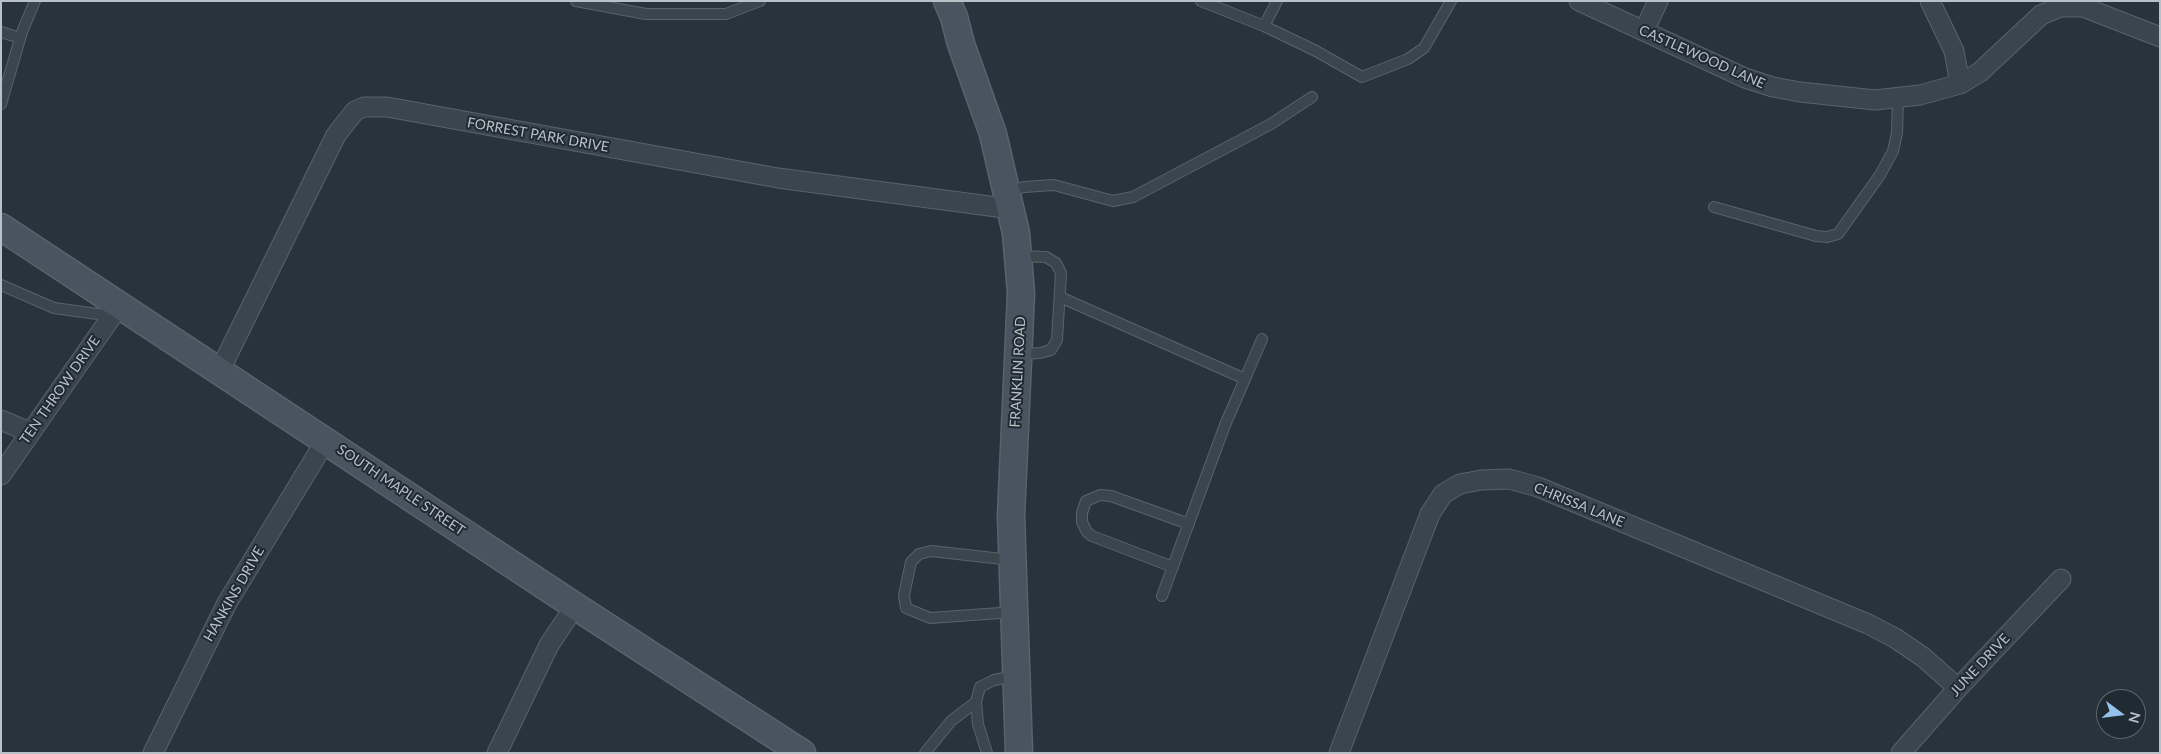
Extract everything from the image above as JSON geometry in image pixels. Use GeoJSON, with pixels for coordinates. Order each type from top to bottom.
{"type":"FeatureCollection","features":[{"type":"Feature","properties":{"kind":"street","name":"FRANKLIN ROAD"},"geometry":{"type":"LineString","coordinates":[[947,1],[994,134],[1010,200],[1018,256],[1021,293],[1011,516],[1019,753]]}},
{"type":"Feature","properties":{"kind":"street","name":"CASTLEWOOD LANE"},"geometry":{"type":"LineString","coordinates":[[1579,1],[1746,78],[1773,87],[1850,98],[1898,99],[1941,91],[1960,84],[1980,72],[2041,15],[2060,7],[2083,6],[2160,37]]}},
{"type":"Feature","properties":{"kind":"street"},"geometry":{"type":"LineString","coordinates":[[1644,31],[1658,1]]}},
{"type":"Feature","properties":{"kind":"street"},"geometry":{"type":"LineString","coordinates":[[1930,1],[1954,51],[1960,84]]}},
{"type":"Feature","properties":{"kind":"street","name":"FORREST PARK DRIVE"},"geometry":{"type":"LineString","coordinates":[[220,370],[336,135],[355,111],[364,107],[387,107],[778,178],[1010,200]]}},
{"type":"Feature","properties":{"kind":"street","name":"SOUTH MAPLE STREET"},"geometry":{"type":"LineString","coordinates":[[1,227],[116,311],[220,370],[575,606],[802,753]]}},
{"type":"Feature","properties":{"kind":"street","name":"TEN THROW DRIVE"},"geometry":{"type":"LineString","coordinates":[[1,476],[29,432],[116,311]]}},
{"type":"Feature","properties":{"kind":"street"},"geometry":{"type":"LineString","coordinates":[[1,420],[29,432]]}},
{"type":"Feature","properties":{"kind":"street","name":"HANKINS DRIVE"},"geometry":{"type":"LineString","coordinates":[[153,753],[227,603],[326,440]]}},
{"type":"Feature","properties":{"kind":"street","name":"CHRISSA LANE"},"geometry":{"type":"LineString","coordinates":[[1340,753],[1430,514],[1443,494],[1460,484],[1481,480],[1510,479],[1538,487],[1868,624],[1895,638],[1923,657],[1958,688]]}},
{"type":"Feature","properties":{"kind":"street","name":"JUNE DRIVE"},"geometry":{"type":"LineString","coordinates":[[1901,753],[1958,688],[2061,579]]}},
{"type":"Feature","properties":{"kind":"street"},"geometry":{"type":"LineString","coordinates":[[497,753],[549,645],[575,606]]}},
{"type":"Feature","properties":{"kind":"lane"},"geometry":{"type":"LineString","coordinates":[[1,104],[6,72],[35,1]]}},
{"type":"Feature","properties":{"kind":"lane"},"geometry":{"type":"LineString","coordinates":[[576,1],[646,14],[726,14],[760,1]]}},
{"type":"Feature","properties":{"kind":"lane"},"geometry":{"type":"LineString","coordinates":[[1201,1],[1264,26],[1316,51],[1362,77],[1408,58],[1424,48],[1450,1]]}},
{"type":"Feature","properties":{"kind":"lane"},"geometry":{"type":"LineString","coordinates":[[1264,26],[1277,1]]}},
{"type":"Feature","properties":{"kind":"lane"},"geometry":{"type":"LineString","coordinates":[[1,32],[20,38]]}},
{"type":"Feature","properties":{"kind":"lane"},"geometry":{"type":"LineString","coordinates":[[1010,200],[1024,187],[1054,185],[1113,201],[1133,197],[1271,124],[1312,97]]}},
{"type":"Feature","properties":{"kind":"lane"},"geometry":{"type":"LineString","coordinates":[[1714,207],[1816,236],[1827,238],[1838,234],[1880,175],[1893,151],[1898,99]]}},
{"type":"Feature","properties":{"kind":"lane"},"geometry":{"type":"LineString","coordinates":[[1018,256],[1046,257],[1056,263],[1061,273],[1057,340],[1051,350],[1040,353],[1018,354]]}},
{"type":"Feature","properties":{"kind":"lane"},"geometry":{"type":"LineString","coordinates":[[1,285],[54,308],[116,311]]}},
{"type":"Feature","properties":{"kind":"lane"},"geometry":{"type":"LineString","coordinates":[[1060,296],[1245,379]]}},
{"type":"Feature","properties":{"kind":"lane"},"geometry":{"type":"LineString","coordinates":[[1162,596],[1225,425],[1262,339]]}},
{"type":"Feature","properties":{"kind":"lane"},"geometry":{"type":"LineString","coordinates":[[1173,567],[1092,536],[1087,532],[1082,522],[1082,513],[1086,501],[1100,495],[1111,496],[1189,524]]}},
{"type":"Feature","properties":{"kind":"lane"},"geometry":{"type":"LineString","coordinates":[[1012,560],[931,551],[919,554],[911,562],[904,595],[906,608],[930,618],[1014,612]]}},
{"type":"Feature","properties":{"kind":"lane"},"geometry":{"type":"LineString","coordinates":[[987,753],[978,724],[976,702],[980,687],[994,680],[1016,676]]}},
{"type":"Feature","properties":{"kind":"lane"},"geometry":{"type":"LineString","coordinates":[[925,753],[951,721],[976,702]]}}]}
